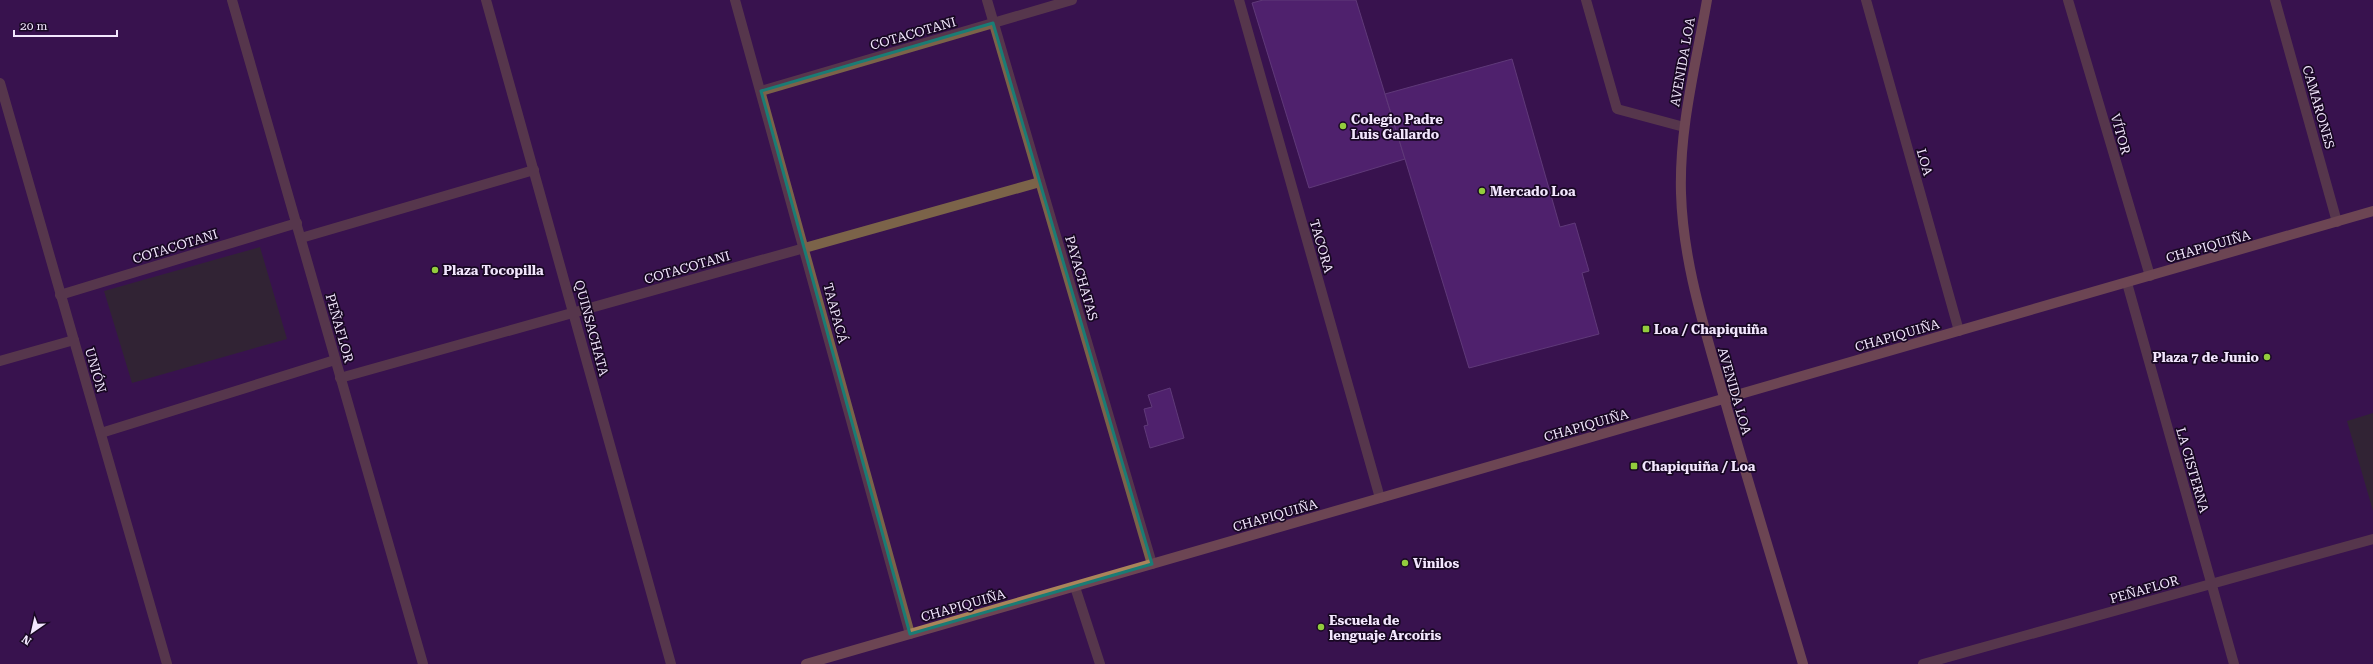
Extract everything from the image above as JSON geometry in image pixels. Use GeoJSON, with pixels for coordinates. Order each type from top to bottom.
{"type":"FeatureCollection","features":[{"type":"Feature","properties":{"kind":"street","name":"PEÑAFLOR"},"geometry":{"type":"LineString","coordinates":[[232,0],[423,664]]}},
{"type":"Feature","properties":{"kind":"street","name":"QUINSACHATA"},"geometry":{"type":"LineString","coordinates":[[486,0],[671,664]]}},
{"type":"Feature","properties":{"kind":"street","name":"TAAPACÁ"},"geometry":{"type":"LineString","coordinates":[[735,0],[910,634]]}},
{"type":"Feature","properties":{"kind":"street","name":"PAYACHATAS"},"geometry":{"type":"LineString","coordinates":[[987,0],[1152,564]]}},
{"type":"Feature","properties":{"kind":"street","name":"COTACOTANI"},"geometry":{"type":"LineString","coordinates":[[761,91],[1072,0]]}},
{"type":"Feature","properties":{"kind":"street","name":"TACORA"},"geometry":{"type":"LineString","coordinates":[[1239,0],[1380,498]]}},
{"type":"Feature","properties":{"kind":"street"},"geometry":{"type":"LineString","coordinates":[[1586,0],[1617,109],[1684,127]]}},
{"type":"Feature","properties":{"kind":"street","name":"AVENIDA LOA"},"geometry":{"type":"LineString","coordinates":[[1706,0],[1684,127],[1681,193],[1688,265],[1725,399],[1803,664]]}},
{"type":"Feature","properties":{"kind":"street","name":"LOA"},"geometry":{"type":"LineString","coordinates":[[1866,0],[1959,331]]}},
{"type":"Feature","properties":{"kind":"street","name":"VÍTOR"},"geometry":{"type":"LineString","coordinates":[[2068,0],[2150,276]]}},
{"type":"Feature","properties":{"kind":"street","name":"CAMARONES"},"geometry":{"type":"LineString","coordinates":[[2275,0],[2337,222]]}},
{"type":"Feature","properties":{"kind":"street","name":"UNIÓN"},"geometry":{"type":"LineString","coordinates":[[0,83],[167,664]]}},
{"type":"Feature","properties":{"kind":"street"},"geometry":{"type":"LineString","coordinates":[[301,238],[534,170]]}},
{"type":"Feature","properties":{"kind":"street","name":"COTACOTANI"},"geometry":{"type":"LineString","coordinates":[[340,378],[1040,182]]}},
{"type":"Feature","properties":{"kind":"street","name":"CHAPIQUIÑA"},"geometry":{"type":"LineString","coordinates":[[806,664],[2373,212]]}},
{"type":"Feature","properties":{"kind":"street","name":"COTACOTANI"},"geometry":{"type":"LineString","coordinates":[[60,295],[297,223]]}},
{"type":"Feature","properties":{"kind":"street","name":"LA CISTERNA"},"geometry":{"type":"LineString","coordinates":[[2127,283],[2234,664]]}},
{"type":"Feature","properties":{"kind":"street"},"geometry":{"type":"LineString","coordinates":[[0,361],[74,340]]}},
{"type":"Feature","properties":{"kind":"street"},"geometry":{"type":"LineString","coordinates":[[101,433],[335,360]]}},
{"type":"Feature","properties":{"kind":"street","name":"PEÑAFLOR"},"geometry":{"type":"LineString","coordinates":[[1923,664],[2373,539]]}},
{"type":"Feature","properties":{"kind":"street"},"geometry":{"type":"LineString","coordinates":[[1074,586],[1100,664]]}},
{"type":"Feature","properties":{"kind":"highlighted area"},"geometry":{"type":"Polygon","coordinates":[[[993,23],[1152,564],[910,634],[761,91],[993,23]]]}},
{"type":"Feature","properties":{"kind":"green space"},"geometry":{"type":"Polygon","coordinates":[[[260,247],[287,339],[132,383],[104,291],[260,247]]]}},
{"type":"Feature","properties":{"kind":"green space"},"geometry":{"type":"Polygon","coordinates":[[[2373,413],[2373,511],[2347,421],[2373,413]]]}},
{"type":"Feature","properties":{"kind":"building","name":"Colegio Padre Luis Gallardo"},"geometry":{"type":"Polygon","coordinates":[[[1263,0],[1356,0],[1405,159],[1309,188],[1252,3],[1263,0]]]}},
{"type":"Feature","properties":{"kind":"building","name":"Mercado Loa"},"geometry":{"type":"Polygon","coordinates":[[[1512,59],[1560,227],[1575,223],[1589,271],[1582,273],[1599,334],[1469,368],[1385,94],[1512,59]]]}},
{"type":"Feature","properties":{"kind":"building"},"geometry":{"type":"Polygon","coordinates":[[[1170,388],[1184,438],[1150,448],[1144,426],[1148,425],[1144,409],[1152,407],[1148,395],[1170,388]]]}},
{"type":"Feature","properties":{"kind":"place","name":"Colegio Padre Luis Gallardo"},"geometry":{"type":"Point","coordinates":[1343,126]}},
{"type":"Feature","properties":{"kind":"place","name":"Mercado Loa"},"geometry":{"type":"Point","coordinates":[1482,191]}},
{"type":"Feature","properties":{"kind":"place","name":"Plaza Tocopilla"},"geometry":{"type":"Point","coordinates":[435,270]}},
{"type":"Feature","properties":{"kind":"place","name":"Loa / Chapiquiña"},"geometry":{"type":"Point","coordinates":[1646,329]}},
{"type":"Feature","properties":{"kind":"place","name":"Plaza 7 de Junio"},"geometry":{"type":"Point","coordinates":[2267,357]}},
{"type":"Feature","properties":{"kind":"place","name":"Chapiquiña / Loa"},"geometry":{"type":"Point","coordinates":[1634,466]}},
{"type":"Feature","properties":{"kind":"place","name":"Vinilos"},"geometry":{"type":"Point","coordinates":[1405,563]}},
{"type":"Feature","properties":{"kind":"place","name":"Escuela de lenguaje Arcoíris"},"geometry":{"type":"Point","coordinates":[1321,627]}}]}
